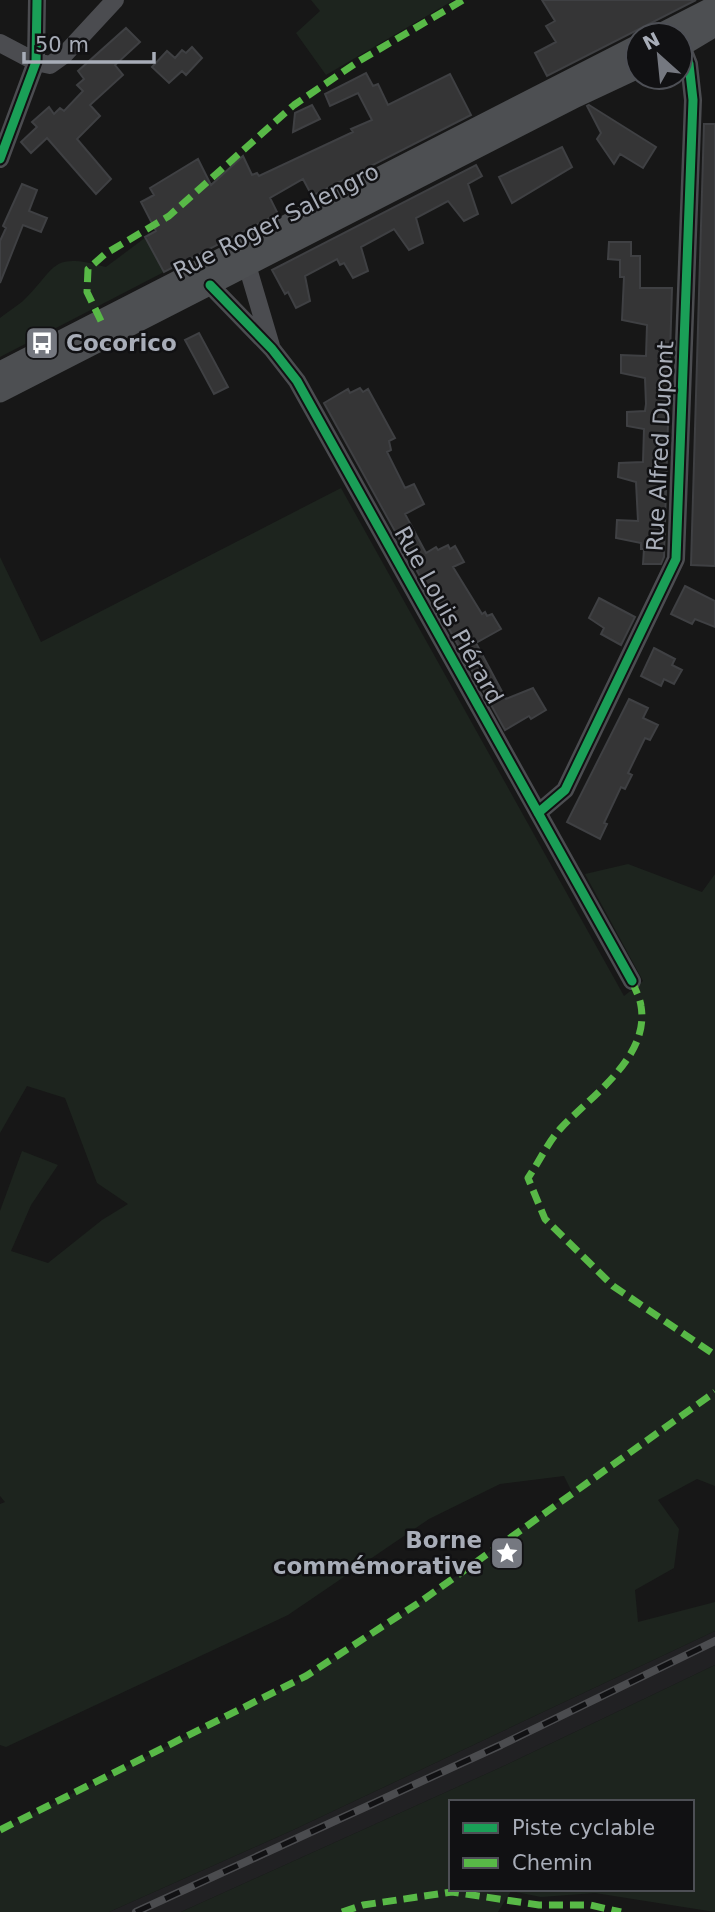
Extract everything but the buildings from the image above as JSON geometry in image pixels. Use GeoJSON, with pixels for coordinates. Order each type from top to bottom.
{"type":"FeatureCollection","features":[{"type":"Feature","properties":{"kind":"main road"},"geometry":{"type":"LineString","coordinates":[[694,23],[715,6]]}},
{"type":"Feature","properties":{"kind":"main road"},"geometry":{"type":"LineString","coordinates":[[694,33],[715,26]]}},
{"type":"Feature","properties":{"kind":"main road"},"geometry":{"type":"LineString","coordinates":[[572,88],[624,55]]}},
{"type":"Feature","properties":{"kind":"main road"},"geometry":{"type":"LineString","coordinates":[[572,88],[624,72]]}},
{"type":"Feature","properties":{"kind":"main road","name":"Rue Roger Salengro"},"geometry":{"type":"LineString","coordinates":[[0,392],[210,285],[572,88]]}},
{"type":"Feature","properties":{"kind":"main road","name":"Rue Roger Salengro"},"geometry":{"type":"LineString","coordinates":[[0,372],[572,88]]}},
{"type":"Feature","properties":{"kind":"street"},"geometry":{"type":"LineString","coordinates":[[0,159],[36,62],[37,0]]}},
{"type":"Feature","properties":{"kind":"street"},"geometry":{"type":"LineString","coordinates":[[0,43],[36,62],[50,65],[64,55],[115,0]]}},
{"type":"Feature","properties":{"kind":"street","name":"Rue Alfred Dupont"},"geometry":{"type":"LineString","coordinates":[[538,813],[565,790],[676,559],[692,91]]}},
{"type":"Feature","properties":{"kind":"street","name":"Rue Louis Piérard"},"geometry":{"type":"LineString","coordinates":[[247,265],[272,349]]}},
{"type":"Feature","properties":{"kind":"street","name":"Rue Louis Piérard"},"geometry":{"type":"LineString","coordinates":[[210,285],[272,349],[298,381],[632,981]]}},
{"type":"Feature","properties":{"kind":"shaded area"},"geometry":{"type":"Polygon","coordinates":[[[311,0],[454,0],[326,75],[296,33],[320,11],[311,0]]]}},
{"type":"Feature","properties":{"kind":"shaded area"},"geometry":{"type":"Polygon","coordinates":[[[146,237],[164,272],[0,357],[0,318],[23,301],[56,266],[74,261],[106,267],[146,237]]]}},
{"type":"Feature","properties":{"kind":"shaded area"},"geometry":{"type":"Polygon","coordinates":[[[341,488],[624,996],[643,981],[585,874],[628,864],[702,892],[715,874],[715,1486],[697,1479],[658,1500],[679,1529],[674,1568],[635,1590],[638,1622],[715,1602],[715,1631],[293,1830],[109,1912],[0,1912],[0,1830],[306,1676],[420,1602],[572,1492],[564,1476],[500,1484],[429,1519],[288,1615],[6,1747],[0,1745],[0,1504],[5,1502],[0,1496],[0,1211],[22,1151],[58,1165],[31,1205],[11,1251],[48,1263],[102,1220],[128,1204],[97,1183],[65,1098],[27,1086],[0,1133],[0,557],[41,642],[341,488]]]}},
{"type":"Feature","properties":{"kind":"shaded area"},"geometry":{"type":"Polygon","coordinates":[[[715,1631],[715,1665],[506,1765],[181,1912],[109,1912],[293,1830],[715,1631]]]}},
{"type":"Feature","properties":{"kind":"shaded area"},"geometry":{"type":"Polygon","coordinates":[[[715,1665],[715,1912],[595,1893],[541,1897],[511,1891],[498,1912],[181,1912],[506,1765],[715,1665]]]}},
{"type":"Feature","properties":{"kind":"railway"},"geometry":{"type":"LineString","coordinates":[[136,1912],[501,1745],[715,1641]]}},
{"type":"Feature","properties":{"kind":"marked path"},"geometry":{"type":"LineString","coordinates":[[101,321],[87,292],[88,269],[105,254],[169,216],[294,105],[359,61],[463,0]]}},
{"type":"Feature","properties":{"kind":"marked path"},"geometry":{"type":"LineString","coordinates":[[632,981],[641,1006],[637,1042],[616,1074],[556,1134],[528,1178],[545,1219],[613,1286],[715,1355]]}},
{"type":"Feature","properties":{"kind":"marked path"},"geometry":{"type":"LineString","coordinates":[[0,1830],[306,1676],[420,1602],[715,1392]]}},
{"type":"Feature","properties":{"kind":"marked path"},"geometry":{"type":"LineString","coordinates":[[342,1912],[363,1905],[452,1892],[539,1905],[590,1905],[621,1912]]}},
{"type":"Feature","properties":{"kind":"cycle path"},"geometry":{"type":"LineString","coordinates":[[0,159],[36,62],[37,0]]}},
{"type":"Feature","properties":{"kind":"cycle path"},"geometry":{"type":"LineString","coordinates":[[538,813],[565,790],[676,559],[692,91]]}},
{"type":"Feature","properties":{"kind":"cycle path"},"geometry":{"type":"LineString","coordinates":[[210,285],[272,349],[297,381],[632,981]]}},
{"type":"Feature","properties":{"kind":"place","name":"Cocorico"},"geometry":{"type":"Point","coordinates":[42,343]}},
{"type":"Feature","properties":{"kind":"place","name":"Borne commémorative"},"geometry":{"type":"Point","coordinates":[507,1553]}}]}
